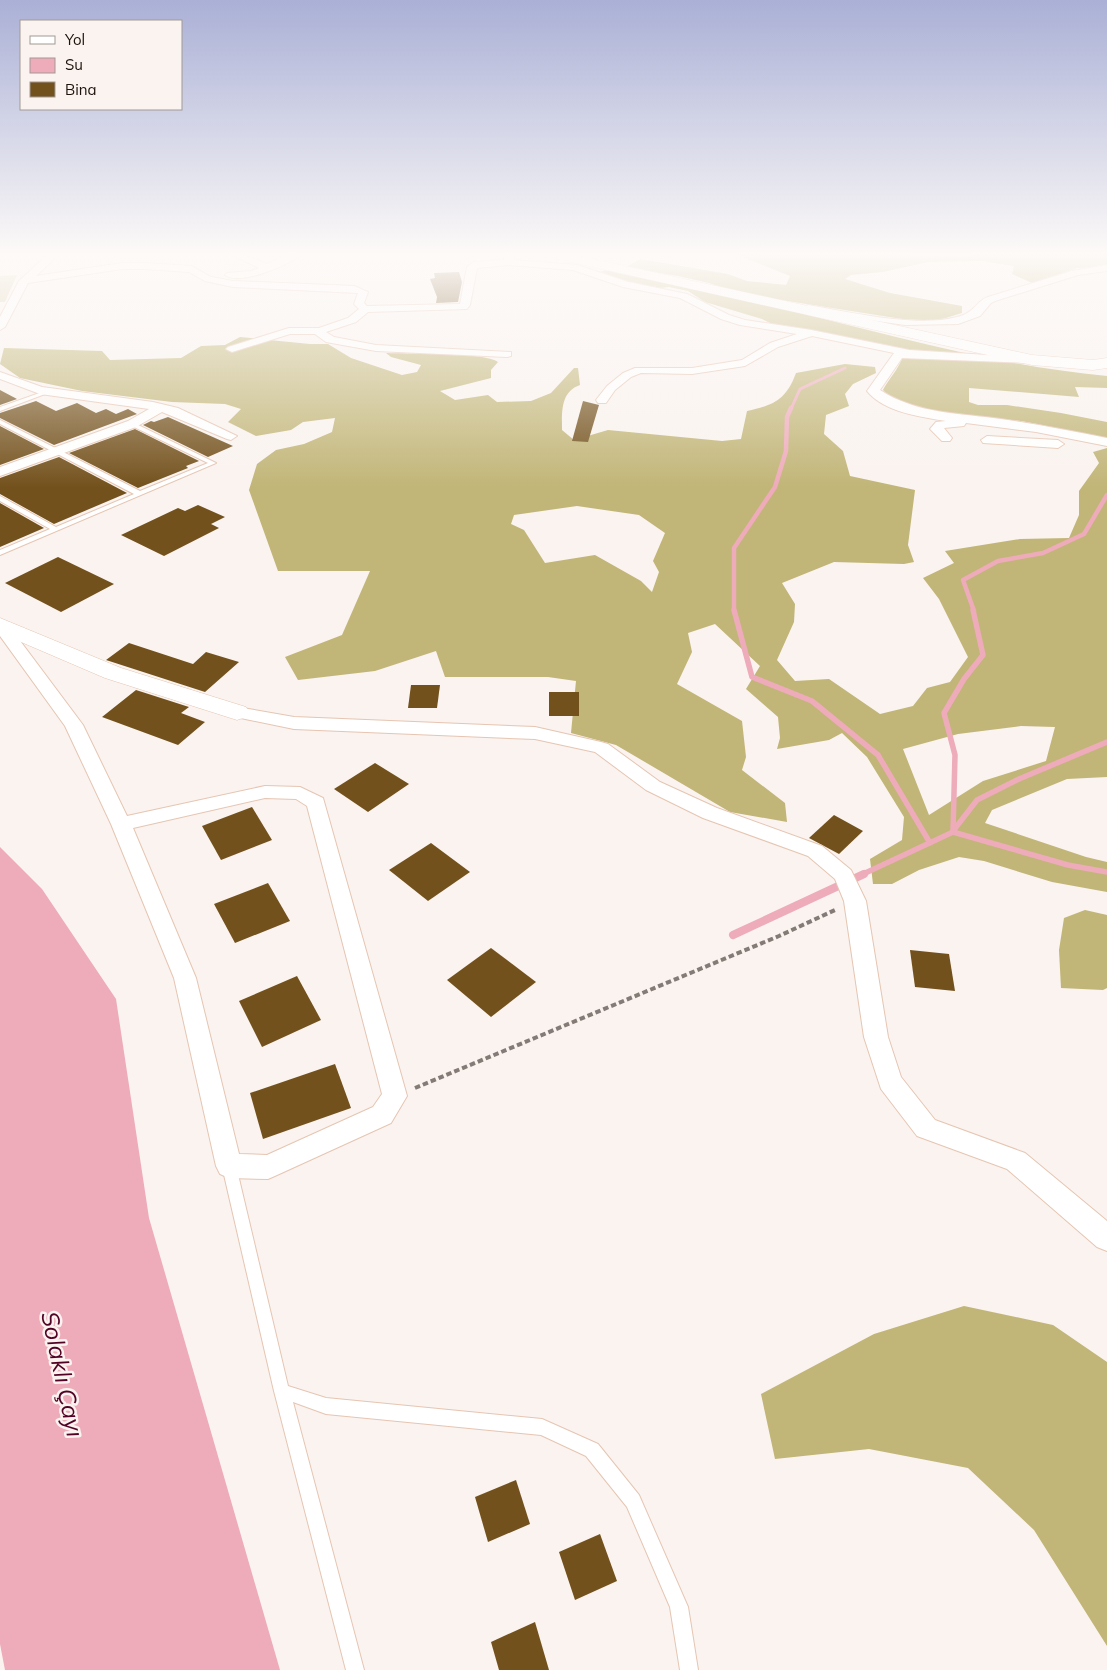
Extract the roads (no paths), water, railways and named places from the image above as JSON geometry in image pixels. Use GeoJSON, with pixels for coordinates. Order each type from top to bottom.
{"type":"FeatureCollection","features":[{"type":"Feature","properties":{"kind":"main road"},"geometry":{"type":"LineString","coordinates":[[908,332],[1032,360],[1093,365],[1107,363]]}},
{"type":"Feature","properties":{"kind":"main road"},"geometry":{"type":"LineString","coordinates":[[0,625],[113,673],[237,712]]}},
{"type":"Feature","properties":{"kind":"street"},"geometry":{"type":"LineString","coordinates":[[232,349],[286,332]]}},
{"type":"Feature","properties":{"kind":"street"},"geometry":{"type":"LineString","coordinates":[[321,332],[321,336],[328,340],[384,349],[507,354]]}},
{"type":"Feature","properties":{"kind":"street"},"geometry":{"type":"LineString","coordinates":[[804,332],[909,353],[1032,360]]}},
{"type":"Feature","properties":{"kind":"street"},"geometry":{"type":"LineString","coordinates":[[602,400],[611,388],[639,370],[692,371],[745,363],[774,345],[811,333]]}},
{"type":"Feature","properties":{"kind":"street"},"geometry":{"type":"LineString","coordinates":[[909,353],[898,355],[873,391],[885,400],[914,413],[994,422],[1107,442]]}},
{"type":"Feature","properties":{"kind":"street"},"geometry":{"type":"LineString","coordinates":[[0,375],[50,391],[153,406],[174,411],[231,436]]}},
{"type":"Feature","properties":{"kind":"street"},"geometry":{"type":"LineString","coordinates":[[0,472],[132,424],[158,409],[153,406]]}},
{"type":"Feature","properties":{"kind":"street"},"geometry":{"type":"LineString","coordinates":[[946,438],[936,429],[940,425],[994,422]]}},
{"type":"Feature","properties":{"kind":"street"},"geometry":{"type":"LineString","coordinates":[[987,440],[1107,448]]}},
{"type":"Feature","properties":{"kind":"street"},"geometry":{"type":"LineString","coordinates":[[0,625],[74,725],[121,824],[185,978],[230,1166],[268,1167],[382,1115],[396,1096],[316,803],[300,793],[266,792],[121,824]]}},
{"type":"Feature","properties":{"kind":"street"},"geometry":{"type":"LineString","coordinates":[[237,712],[294,722],[535,733],[601,748],[661,790],[710,813],[815,851],[844,875],[855,901],[876,1037],[890,1082],[926,1128],[1016,1161],[1107,1238]]}},
{"type":"Feature","properties":{"kind":"lane"},"geometry":{"type":"LineString","coordinates":[[0,409],[50,391]]}},
{"type":"Feature","properties":{"kind":"lane"},"geometry":{"type":"LineString","coordinates":[[0,422],[55,452],[140,494]]}},
{"type":"Feature","properties":{"kind":"lane"},"geometry":{"type":"LineString","coordinates":[[0,553],[214,463],[132,424]]}},
{"type":"Feature","properties":{"kind":"lane"},"geometry":{"type":"LineString","coordinates":[[0,498],[55,529]]}},
{"type":"Feature","properties":{"kind":"lane"},"geometry":{"type":"LineString","coordinates":[[230,1166],[282,1391],[355,1670]]}},
{"type":"Feature","properties":{"kind":"lane"},"geometry":{"type":"LineString","coordinates":[[282,1391],[326,1406],[542,1427],[592,1450],[633,1501],[679,1607],[689,1670]]}},
{"type":"Feature","properties":{"kind":"water","name":"Solaklı Çayı"},"geometry":{"type":"Polygon","coordinates":[[[0,847],[42,889],[116,999],[149,1218],[280,1670],[5,1670],[0,1644],[0,847]]]}},
{"type":"Feature","properties":{"kind":"waterway"},"geometry":{"type":"LineString","coordinates":[[791,409],[800,389],[845,368]]}},
{"type":"Feature","properties":{"kind":"waterway"},"geometry":{"type":"LineString","coordinates":[[734,610],[734,548],[775,487],[786,451],[787,417],[791,408]]}},
{"type":"Feature","properties":{"kind":"waterway"},"geometry":{"type":"LineString","coordinates":[[974,611],[963,580],[998,561],[1043,553],[1084,534],[1107,495]]}},
{"type":"Feature","properties":{"kind":"waterway"},"geometry":{"type":"LineString","coordinates":[[734,610],[752,677],[812,701],[878,755],[930,843]]}},
{"type":"Feature","properties":{"kind":"waterway"},"geometry":{"type":"LineString","coordinates":[[953,831],[955,755],[944,713],[964,679],[983,655],[973,610]]}},
{"type":"Feature","properties":{"kind":"waterway"},"geometry":{"type":"LineString","coordinates":[[953,831],[977,800],[1019,779],[1107,742]]}},
{"type":"Feature","properties":{"kind":"waterway"},"geometry":{"type":"LineString","coordinates":[[930,843],[953,832]]}},
{"type":"Feature","properties":{"kind":"waterway"},"geometry":{"type":"LineString","coordinates":[[953,832],[1068,865],[1107,872]]}},
{"type":"Feature","properties":{"kind":"waterway"},"geometry":{"type":"LineString","coordinates":[[861,875],[930,843]]}},
{"type":"Feature","properties":{"kind":"waterway"},"geometry":{"type":"LineString","coordinates":[[733,935],[864,874]]}}]}
